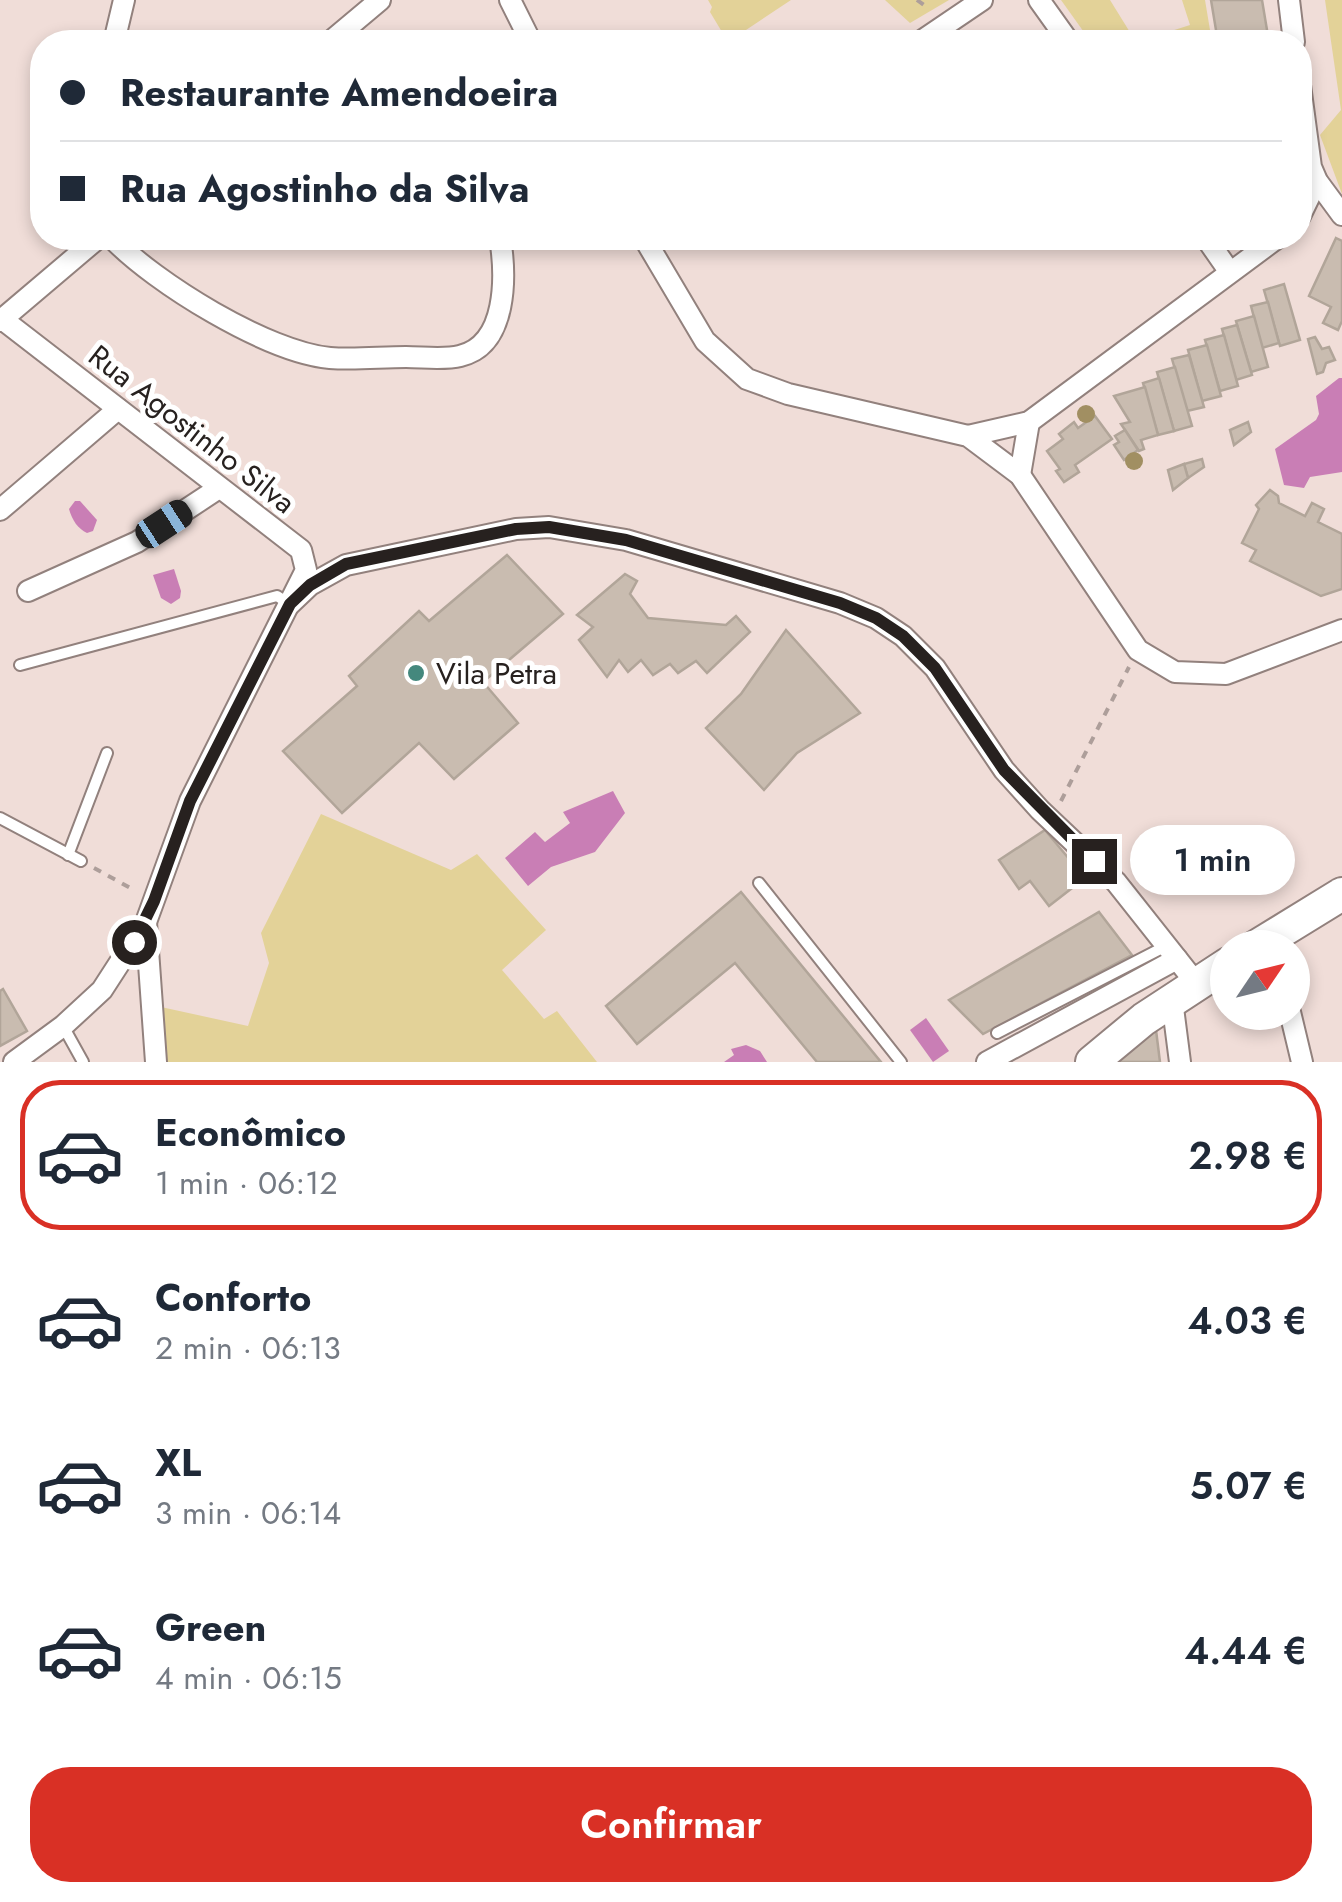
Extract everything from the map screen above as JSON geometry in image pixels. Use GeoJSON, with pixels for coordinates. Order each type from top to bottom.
{"type":"FeatureCollection","features":[{"type":"Feature","properties":{"kind":"main road"},"geometry":{"type":"LineString","coordinates":[[1283,930],[1342,894]]}},
{"type":"Feature","properties":{"kind":"main road"},"geometry":{"type":"LineString","coordinates":[[1092,1062],[1178,972],[1210,967]]}},
{"type":"Feature","properties":{"kind":"street"},"geometry":{"type":"LineString","coordinates":[[117,30],[124,0]]}},
{"type":"Feature","properties":{"kind":"street"},"geometry":{"type":"LineString","coordinates":[[344,30],[380,0]]}},
{"type":"Feature","properties":{"kind":"street"},"geometry":{"type":"LineString","coordinates":[[938,30],[982,0]]}},
{"type":"Feature","properties":{"kind":"street"},"geometry":{"type":"LineString","coordinates":[[1039,0],[1060,30]]}},
{"type":"Feature","properties":{"kind":"street"},"geometry":{"type":"LineString","coordinates":[[1288,0],[1292,30]]}},
{"type":"Feature","properties":{"kind":"street"},"geometry":{"type":"LineString","coordinates":[[509,5],[525,30]]}},
{"type":"Feature","properties":{"kind":"street"},"geometry":{"type":"LineString","coordinates":[[1312,170],[1342,215]]}},
{"type":"Feature","properties":{"kind":"street"},"geometry":{"type":"LineString","coordinates":[[1312,192],[1317,182]]}},
{"type":"Feature","properties":{"kind":"street"},"geometry":{"type":"LineString","coordinates":[[1,320],[84,250]]}},
{"type":"Feature","properties":{"kind":"street"},"geometry":{"type":"LineString","coordinates":[[123,250],[206,309],[283,345],[327,358],[462,356],[488,339],[501,304],[502,250]]}},
{"type":"Feature","properties":{"kind":"street"},"geometry":{"type":"LineString","coordinates":[[651,250],[705,340],[747,379],[788,394],[968,436],[1020,476],[1138,650],[1175,672],[1226,674],[1342,630]]}},
{"type":"Feature","properties":{"kind":"street"},"geometry":{"type":"LineString","coordinates":[[1214,250],[1229,271]]}},
{"type":"Feature","properties":{"kind":"street"},"geometry":{"type":"LineString","coordinates":[[968,436],[1030,422],[1259,250]]}},
{"type":"Feature","properties":{"kind":"street","name":"Rua Agostinho Silva"},"geometry":{"type":"LineString","coordinates":[[1,320],[300,550],[306,570],[290,604]]}},
{"type":"Feature","properties":{"kind":"street"},"geometry":{"type":"LineString","coordinates":[[0,510],[118,410]]}},
{"type":"Feature","properties":{"kind":"street"},"geometry":{"type":"LineString","coordinates":[[1020,476],[1030,422]]}},
{"type":"Feature","properties":{"kind":"street"},"geometry":{"type":"LineString","coordinates":[[28,591],[137,542],[219,488]]}},
{"type":"Feature","properties":{"kind":"street"},"geometry":{"type":"LineString","coordinates":[[14,1062],[102,990],[146,922],[190,801],[290,604],[310,585],[346,564],[516,529],[549,527],[626,540],[840,603],[876,618],[903,636],[935,668],[1004,770],[1116,882],[1178,972],[1180,1062]]}},
{"type":"Feature","properties":{"kind":"street"},"geometry":{"type":"LineString","coordinates":[[146,922],[156,1062]]}},
{"type":"Feature","properties":{"kind":"street"},"geometry":{"type":"LineString","coordinates":[[987,1062],[1178,972]]}},
{"type":"Feature","properties":{"kind":"street"},"geometry":{"type":"LineString","coordinates":[[1294,1030],[1302,1062]]}},
{"type":"Feature","properties":{"kind":"lane"},"geometry":{"type":"LineString","coordinates":[[20,665],[277,596],[290,604]]}},
{"type":"Feature","properties":{"kind":"lane"},"geometry":{"type":"LineString","coordinates":[[68,856],[106,752]]}},
{"type":"Feature","properties":{"kind":"lane"},"geometry":{"type":"LineString","coordinates":[[0,818],[82,861]]}},
{"type":"Feature","properties":{"kind":"lane"},"geometry":{"type":"LineString","coordinates":[[759,883],[901,1062]]}},
{"type":"Feature","properties":{"kind":"lane"},"geometry":{"type":"LineString","coordinates":[[997,1033],[1178,972]]}},
{"type":"Feature","properties":{"kind":"lane"},"geometry":{"type":"LineString","coordinates":[[62,1026],[83,1062]]}},
{"type":"Feature","properties":{"kind":"path"},"geometry":{"type":"LineString","coordinates":[[1051,820],[1138,650]]}},
{"type":"Feature","properties":{"kind":"path"},"geometry":{"type":"LineString","coordinates":[[82,861],[154,901]]}},
{"type":"Feature","properties":{"kind":"shaded area"},"geometry":{"type":"Polygon","coordinates":[[[708,0],[791,0],[746,30],[721,30],[710,12],[708,0]]]}},
{"type":"Feature","properties":{"kind":"shaded area"},"geometry":{"type":"Polygon","coordinates":[[[885,0],[949,0],[910,23],[885,0]]]}},
{"type":"Feature","properties":{"kind":"shaded area"},"geometry":{"type":"Polygon","coordinates":[[[1061,0],[1110,0],[1129,30],[1082,30],[1061,0]]]}},
{"type":"Feature","properties":{"kind":"shaded area"},"geometry":{"type":"Polygon","coordinates":[[[1182,0],[1205,0],[1210,30],[1174,30],[1190,25],[1182,0]]]}},
{"type":"Feature","properties":{"kind":"shaded area"},"geometry":{"type":"Polygon","coordinates":[[[1325,0],[1342,0],[1342,194],[1320,135],[1341,110],[1325,0]]]}},
{"type":"Feature","properties":{"kind":"shaded area"},"geometry":{"type":"Polygon","coordinates":[[[1339,378],[1342,472],[1310,477],[1304,488],[1284,485],[1275,449],[1316,420],[1316,396],[1339,378]]]}},
{"type":"Feature","properties":{"kind":"shaded area"},"geometry":{"type":"Polygon","coordinates":[[[80,501],[97,520],[93,531],[87,533],[78,527],[69,509],[80,501]]]}},
{"type":"Feature","properties":{"kind":"shaded area"},"geometry":{"type":"Polygon","coordinates":[[[174,569],[181,591],[180,598],[171,604],[161,598],[153,575],[174,569]]]}},
{"type":"Feature","properties":{"kind":"shaded area"},"geometry":{"type":"Polygon","coordinates":[[[613,791],[625,813],[595,852],[551,867],[528,886],[505,858],[535,832],[545,842],[570,823],[563,812],[613,791]]]}},
{"type":"Feature","properties":{"kind":"shaded area"},"geometry":{"type":"Polygon","coordinates":[[[321,814],[451,870],[477,854],[546,930],[502,970],[544,1019],[557,1011],[597,1062],[165,1062],[161,1007],[248,1026],[269,963],[261,933],[321,814]]]}},
{"type":"Feature","properties":{"kind":"shaded area"},"geometry":{"type":"Polygon","coordinates":[[[926,1018],[949,1051],[933,1062],[910,1030],[926,1018]]]}},
{"type":"Feature","properties":{"kind":"shaded area"},"geometry":{"type":"Polygon","coordinates":[[[746,1045],[760,1051],[767,1062],[724,1062],[734,1055],[731,1049],[746,1045]]]}},
{"type":"Feature","properties":{"kind":"building"},"geometry":{"type":"Polygon","coordinates":[[[1211,0],[1262,0],[1267,30],[1216,30],[1211,0]]]}},
{"type":"Feature","properties":{"kind":"building"},"geometry":{"type":"Polygon","coordinates":[[[1336,238],[1342,241],[1342,321],[1338,330],[1323,323],[1331,307],[1309,296],[1336,238]]]}},
{"type":"Feature","properties":{"kind":"building"},"geometry":{"type":"Polygon","coordinates":[[[1284,284],[1300,340],[1280,346],[1264,290],[1284,284]]]}},
{"type":"Feature","properties":{"kind":"building"},"geometry":{"type":"Polygon","coordinates":[[[1268,302],[1279,343],[1262,348],[1251,306],[1268,302]]]}},
{"type":"Feature","properties":{"kind":"building"},"geometry":{"type":"Polygon","coordinates":[[[1254,316],[1268,367],[1251,372],[1236,321],[1254,316]]]}},
{"type":"Feature","properties":{"kind":"building"},"geometry":{"type":"Polygon","coordinates":[[[1237,325],[1252,375],[1236,380],[1222,329],[1237,325]]]}},
{"type":"Feature","properties":{"kind":"building"},"geometry":{"type":"Polygon","coordinates":[[[1224,335],[1238,386],[1220,391],[1205,340],[1224,335]]]}},
{"type":"Feature","properties":{"kind":"building"},"geometry":{"type":"Polygon","coordinates":[[[1315,337],[1322,349],[1329,347],[1335,360],[1326,363],[1323,372],[1317,374],[1308,339],[1315,337]]]}},
{"type":"Feature","properties":{"kind":"building"},"geometry":{"type":"Polygon","coordinates":[[[1207,345],[1221,396],[1202,401],[1188,350],[1207,345]]]}},
{"type":"Feature","properties":{"kind":"building"},"geometry":{"type":"Polygon","coordinates":[[[1189,355],[1204,407],[1187,411],[1172,359],[1189,355]]]}},
{"type":"Feature","properties":{"kind":"building"},"geometry":{"type":"Polygon","coordinates":[[[1175,367],[1192,426],[1174,431],[1157,372],[1175,367]]]}},
{"type":"Feature","properties":{"kind":"building"},"geometry":{"type":"Polygon","coordinates":[[[1159,378],[1174,431],[1158,435],[1143,383],[1159,378]]]}},
{"type":"Feature","properties":{"kind":"building"},"geometry":{"type":"Polygon","coordinates":[[[1145,387],[1158,435],[1141,440],[1144,449],[1139,451],[1121,424],[1130,422],[1114,396],[1145,387]]]}},
{"type":"Feature","properties":{"kind":"building"},"geometry":{"type":"Polygon","coordinates":[[[1095,416],[1112,439],[1075,465],[1079,472],[1064,482],[1047,451],[1063,439],[1059,434],[1074,422],[1078,428],[1095,416]]]}},
{"type":"Feature","properties":{"kind":"building"},"geometry":{"type":"Polygon","coordinates":[[[1248,422],[1251,432],[1234,445],[1230,430],[1248,422]]]}},
{"type":"Feature","properties":{"kind":"building"},"geometry":{"type":"Polygon","coordinates":[[[1125,430],[1138,450],[1124,460],[1114,445],[1119,442],[1115,436],[1125,430]]]}},
{"type":"Feature","properties":{"kind":"building"},"geometry":{"type":"Polygon","coordinates":[[[1202,459],[1204,467],[1188,478],[1184,464],[1202,459]]]}},
{"type":"Feature","properties":{"kind":"building"},"geometry":{"type":"Polygon","coordinates":[[[1184,464],[1188,478],[1173,490],[1168,470],[1184,464]]]}},
{"type":"Feature","properties":{"kind":"building"},"geometry":{"type":"Polygon","coordinates":[[[1270,490],[1278,496],[1279,503],[1305,516],[1312,503],[1324,509],[1318,522],[1342,534],[1342,589],[1321,596],[1250,561],[1256,550],[1242,543],[1259,509],[1256,505],[1270,490]]]}},
{"type":"Feature","properties":{"kind":"building"},"geometry":{"type":"Polygon","coordinates":[[[507,555],[563,614],[483,682],[518,723],[454,779],[419,743],[342,813],[283,751],[357,686],[349,676],[419,611],[429,621],[507,555]]]}},
{"type":"Feature","properties":{"kind":"building"},"geometry":{"type":"Polygon","coordinates":[[[625,574],[637,581],[630,594],[648,618],[726,625],[736,616],[750,632],[707,673],[696,661],[678,673],[670,664],[653,675],[641,660],[628,672],[619,660],[607,677],[579,640],[593,627],[577,615],[625,574]]]}},
{"type":"Feature","properties":{"kind":"building"},"geometry":{"type":"Polygon","coordinates":[[[786,630],[860,713],[797,753],[764,790],[706,728],[741,694],[786,630]]]}},
{"type":"Feature","properties":{"kind":"building"},"geometry":{"type":"Polygon","coordinates":[[[1045,830],[1085,878],[1049,906],[1030,881],[1019,889],[999,860],[1045,830]]]}},
{"type":"Feature","properties":{"kind":"building"},"geometry":{"type":"Polygon","coordinates":[[[741,892],[881,1062],[817,1062],[735,963],[637,1044],[606,1006],[741,892]]]}},
{"type":"Feature","properties":{"kind":"building"},"geometry":{"type":"Polygon","coordinates":[[[1099,912],[1132,955],[983,1034],[949,1000],[1099,912]]]}},
{"type":"Feature","properties":{"kind":"building"},"geometry":{"type":"Polygon","coordinates":[[[3,989],[27,1031],[0,1046],[0,991],[3,989]]]}},
{"type":"Feature","properties":{"kind":"building"},"geometry":{"type":"Polygon","coordinates":[[[1156,1030],[1160,1062],[1117,1062],[1156,1030]]]}},
{"type":"Feature","properties":{"kind":"place","name":"Vila Petra"},"geometry":{"type":"Point","coordinates":[416,673]}},
{"type":"Feature","properties":{"kind":"route"},"geometry":{"type":"LineString","coordinates":[[134,942],[146,922],[190,801],[290,604],[310,585],[346,564],[516,529],[549,527],[626,540],[840,603],[876,618],[903,636],[935,668],[1004,770],[1094,861]]}}]}
